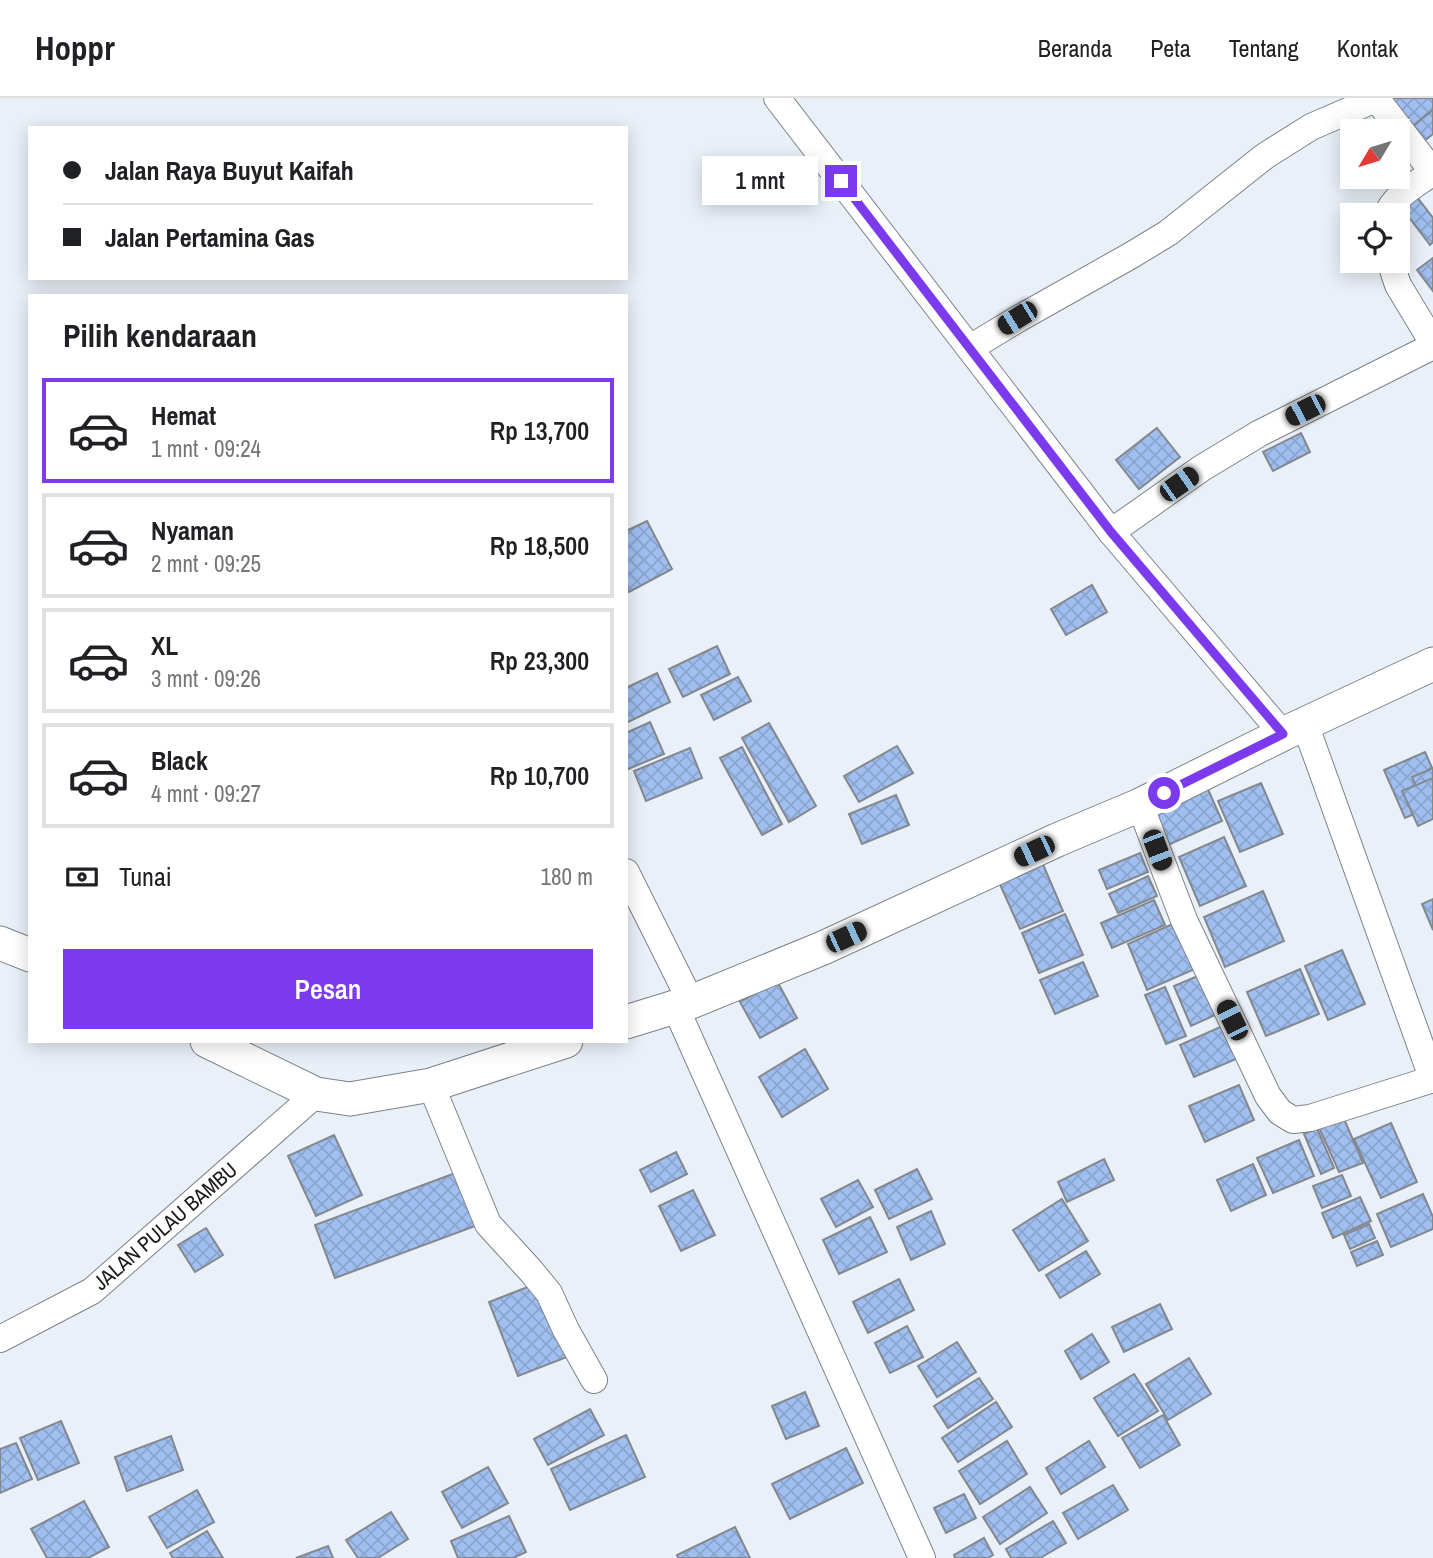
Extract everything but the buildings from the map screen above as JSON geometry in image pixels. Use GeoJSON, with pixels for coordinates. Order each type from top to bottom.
{"type":"FeatureCollection","features":[{"type":"Feature","properties":{"kind":"street"},"geometry":{"type":"LineString","coordinates":[[777,98],[1111,532],[1294,729],[1433,1079],[1310,1118],[1293,1121],[1280,1112],[1268,1096],[1184,920],[1140,804]]}},
{"type":"Feature","properties":{"kind":"street"},"geometry":{"type":"LineString","coordinates":[[970,348],[1017,318],[1168,233],[1265,156],[1311,127],[1371,101],[1382,106],[1433,172],[1394,203]]}},
{"type":"Feature","properties":{"kind":"street"},"geometry":{"type":"LineString","coordinates":[[1111,532],[1202,468],[1259,433],[1433,344],[1398,285],[1394,273]]}},
{"type":"Feature","properties":{"kind":"street"},"geometry":{"type":"LineString","coordinates":[[628,1021],[683,1004],[823,948],[1140,804],[1433,664]]}},
{"type":"Feature","properties":{"kind":"street"},"geometry":{"type":"LineString","coordinates":[[628,877],[922,1558]]}},
{"type":"Feature","properties":{"kind":"street"},"geometry":{"type":"LineString","coordinates":[[0,943],[28,954]]}},
{"type":"Feature","properties":{"kind":"street"},"geometry":{"type":"LineString","coordinates":[[211,1043],[316,1094],[350,1099],[431,1085],[560,1043]]}},
{"type":"Feature","properties":{"kind":"street"},"geometry":{"type":"LineString","coordinates":[[431,1085],[488,1224],[549,1293],[594,1380]]}},
{"type":"Feature","properties":{"kind":"street","name":"JALAN PULAU BAMBU"},"geometry":{"type":"LineString","coordinates":[[0,1339],[92,1291],[316,1094]]}},
{"type":"Feature","properties":{"kind":"route"},"geometry":{"type":"LineString","coordinates":[[841,181],[1111,532],[1283,734],[1164,793]]}}]}
